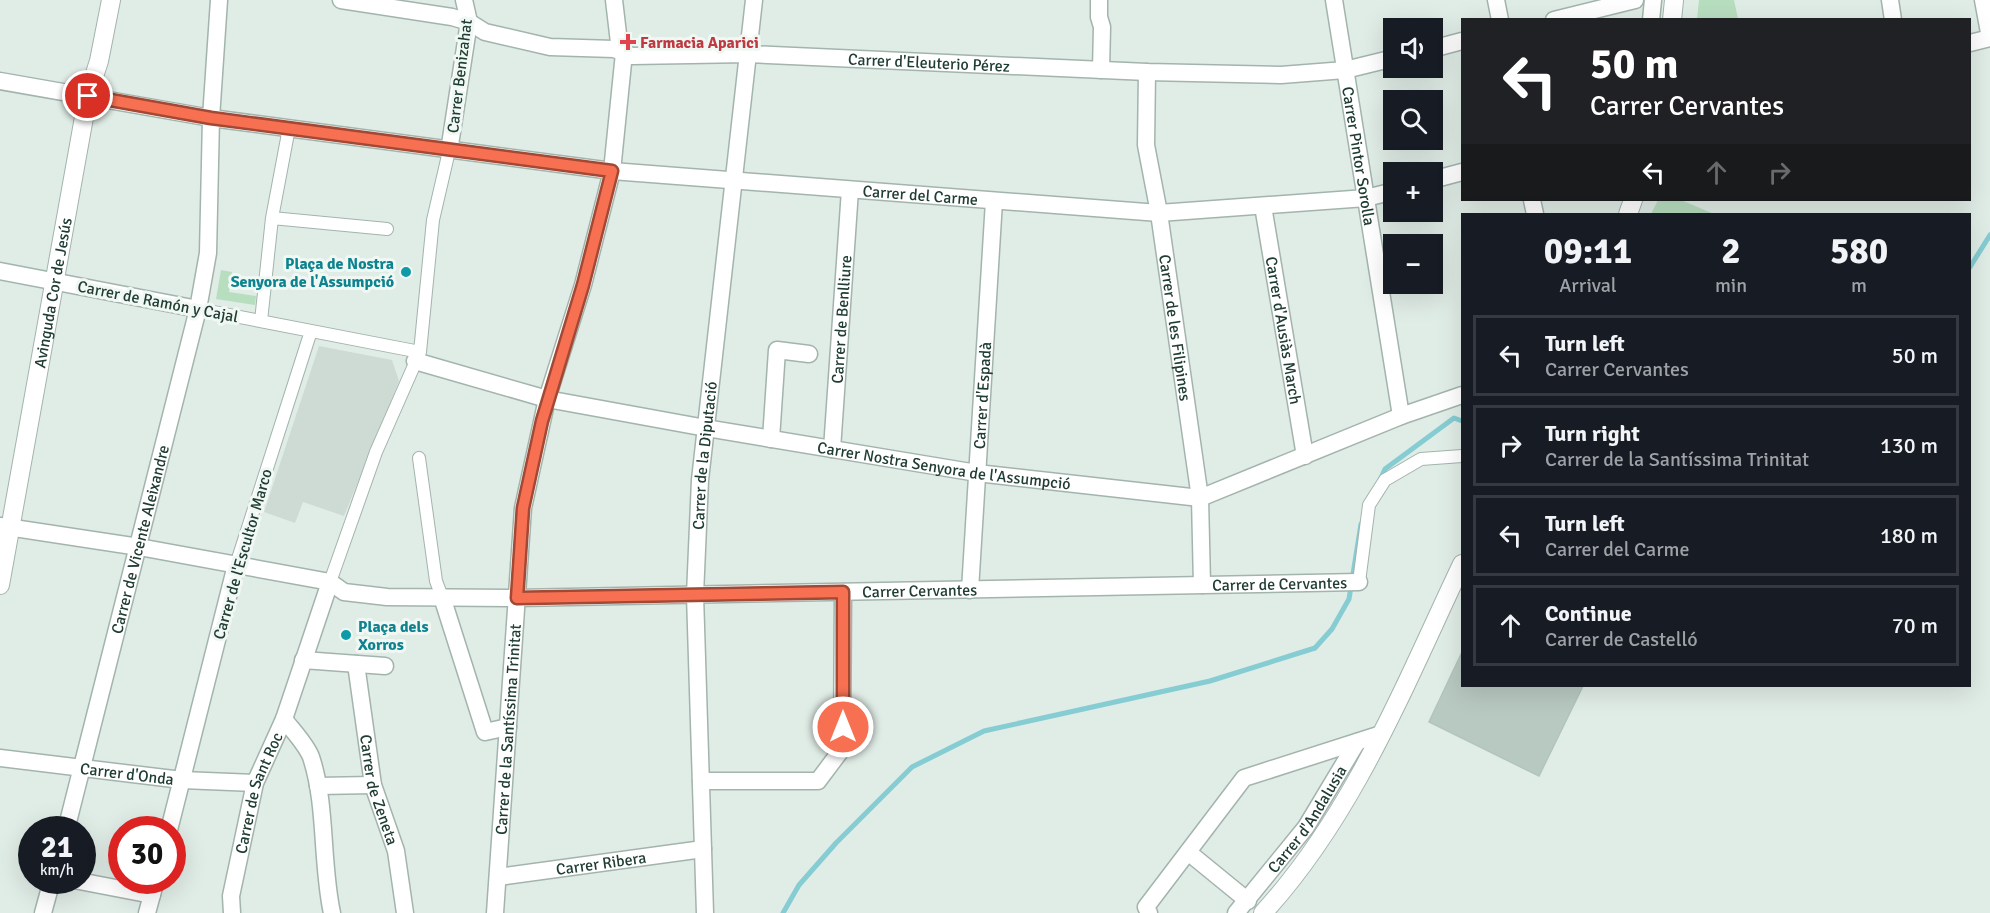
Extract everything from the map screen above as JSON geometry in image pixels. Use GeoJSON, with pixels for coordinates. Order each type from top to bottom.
{"type":"FeatureCollection","features":[{"type":"Feature","properties":{"kind":"street","name":"Avinguda Cor de Jesús"},"geometry":{"type":"LineString","coordinates":[[0,585],[5,526],[55,281],[88,96],[99,62],[111,0]]}},
{"type":"Feature","properties":{"kind":"street","name":"Carrer de Vicente Aleixandre"},"geometry":{"type":"LineString","coordinates":[[70,816],[198,309],[208,253],[211,118],[219,0]]}},
{"type":"Feature","properties":{"kind":"street","name":"Carrer d'Eleuterio Pérez"},"geometry":{"type":"LineString","coordinates":[[341,0],[469,22],[485,32],[550,47],[622,52],[632,56],[748,54],[1148,72],[1281,75],[1345,70],[1383,61]]}},
{"type":"Feature","properties":{"kind":"street","name":"Carrer Benizahat"},"geometry":{"type":"LineString","coordinates":[[449,151],[469,22],[464,0]]}},
{"type":"Feature","properties":{"kind":"street","name":"Carrer de la Santíssima Trinitat"},"geometry":{"type":"LineString","coordinates":[[495,913],[523,508],[547,399],[583,285],[612,171],[622,52],[614,0]]}},
{"type":"Feature","properties":{"kind":"street","name":"Carrer de la Diputació"},"geometry":{"type":"LineString","coordinates":[[705,913],[695,595],[700,480],[754,0]]}},
{"type":"Feature","properties":{"kind":"street"},"geometry":{"type":"LineString","coordinates":[[1099,0],[1098,17],[1102,27],[1101,70]]}},
{"type":"Feature","properties":{"kind":"street","name":"Carrer Pintor Sorolla"},"geometry":{"type":"LineString","coordinates":[[1334,0],[1401,416]]}},
{"type":"Feature","properties":{"kind":"street"},"geometry":{"type":"LineString","coordinates":[[1496,0],[1500,18]]}},
{"type":"Feature","properties":{"kind":"street"},"geometry":{"type":"LineString","coordinates":[[1562,18],[1635,0]]}},
{"type":"Feature","properties":{"kind":"street"},"geometry":{"type":"LineString","coordinates":[[1651,18],[1653,0]]}},
{"type":"Feature","properties":{"kind":"street"},"geometry":{"type":"LineString","coordinates":[[1672,18],[1674,0]]}},
{"type":"Feature","properties":{"kind":"street"},"geometry":{"type":"LineString","coordinates":[[1890,0],[1893,18]]}},
{"type":"Feature","properties":{"kind":"street"},"geometry":{"type":"LineString","coordinates":[[1971,43],[1990,38],[1983,0]]}},
{"type":"Feature","properties":{"kind":"street"},"geometry":{"type":"LineString","coordinates":[[1443,46],[1461,41]]}},
{"type":"Feature","properties":{"kind":"street","name":"Carrer de les Filipines"},"geometry":{"type":"LineString","coordinates":[[1148,72],[1146,146],[1160,213],[1200,498],[1202,585]]}},
{"type":"Feature","properties":{"kind":"street","name":"Carrer del Carme"},"geometry":{"type":"LineString","coordinates":[[0,81],[211,118],[449,151],[612,171],[733,181],[1160,213],[1366,198],[1383,193]]}},
{"type":"Feature","properties":{"kind":"street","name":"Carrer de Ramón y Cajal"},"geometry":{"type":"LineString","coordinates":[[261,321],[272,218],[289,128]]}},
{"type":"Feature","properties":{"kind":"street"},"geometry":{"type":"LineString","coordinates":[[385,666],[356,664],[301,668],[376,452],[401,400],[418,357],[433,220],[449,151]]}},
{"type":"Feature","properties":{"kind":"street"},"geometry":{"type":"LineString","coordinates":[[1443,177],[1461,172]]}},
{"type":"Feature","properties":{"kind":"street","name":"Carrer de Benlliure"},"geometry":{"type":"LineString","coordinates":[[832,449],[850,190]]}},
{"type":"Feature","properties":{"kind":"street","name":"Carrer d'Espadà"},"geometry":{"type":"LineString","coordinates":[[970,590],[994,201]]}},
{"type":"Feature","properties":{"kind":"street","name":"Carrer d'Ausiàs March"},"geometry":{"type":"LineString","coordinates":[[1263,206],[1305,456]]}},
{"type":"Feature","properties":{"kind":"street"},"geometry":{"type":"LineString","coordinates":[[272,218],[387,229]]}},
{"type":"Feature","properties":{"kind":"street","name":"Carrer de Ramón y Cajal"},"geometry":{"type":"LineString","coordinates":[[0,271],[311,331],[391,341],[418,357]]}},
{"type":"Feature","properties":{"kind":"street","name":"Carrer de l'Escultor Marco"},"geometry":{"type":"LineString","coordinates":[[173,816],[236,565],[311,331]]}},
{"type":"Feature","properties":{"kind":"street"},"geometry":{"type":"LineString","coordinates":[[771,439],[777,350],[809,354]]}},
{"type":"Feature","properties":{"kind":"street","name":"Carrer Nostra Senyora de l'Assumpció"},"geometry":{"type":"LineString","coordinates":[[418,357],[547,399],[706,428],[977,473],[1200,498],[1401,416],[1461,395]]}},
{"type":"Feature","properties":{"kind":"street"},"geometry":{"type":"LineString","coordinates":[[1359,582],[1369,505],[1385,480],[1421,459],[1461,456]]}},
{"type":"Feature","properties":{"kind":"street"},"geometry":{"type":"LineString","coordinates":[[419,458],[436,581],[485,732],[508,728]]}},
{"type":"Feature","properties":{"kind":"street"},"geometry":{"type":"LineString","coordinates":[[5,526],[139,547],[330,582]]}},
{"type":"Feature","properties":{"kind":"street","name":"Carrer d'Andalusia"},"geometry":{"type":"LineString","coordinates":[[1263,913],[1325,833],[1381,734],[1461,566]]}},
{"type":"Feature","properties":{"kind":"street","name":"Carrer Cervantes"},"geometry":{"type":"LineString","coordinates":[[330,582],[344,592],[387,597],[517,598],[1202,585]]}},
{"type":"Feature","properties":{"kind":"street","name":"Carrer de Cervantes"},"geometry":{"type":"LineString","coordinates":[[1202,585],[1359,582]]}},
{"type":"Feature","properties":{"kind":"street"},"geometry":{"type":"LineString","coordinates":[[701,781],[818,781],[842,749],[843,592]]}},
{"type":"Feature","properties":{"kind":"street","name":"Carrer de Zeneta"},"geometry":{"type":"LineString","coordinates":[[356,664],[373,785],[396,851],[405,913]]}},
{"type":"Feature","properties":{"kind":"street","name":"Carrer de Sant Roc"},"geometry":{"type":"LineString","coordinates":[[232,913],[231,896],[255,783],[284,719],[301,668]]}},
{"type":"Feature","properties":{"kind":"street"},"geometry":{"type":"LineString","coordinates":[[284,719],[310,754],[318,786],[325,882],[332,913]]}},
{"type":"Feature","properties":{"kind":"street"},"geometry":{"type":"LineString","coordinates":[[1149,913],[1146,907],[1244,778],[1381,734]]}},
{"type":"Feature","properties":{"kind":"street","name":"Carrer d'Andalusia"},"geometry":{"type":"LineString","coordinates":[[1236,913],[1306,828],[1357,742]]}},
{"type":"Feature","properties":{"kind":"street","name":"Carrer d'Onda"},"geometry":{"type":"LineString","coordinates":[[0,758],[182,780],[255,783]]}},
{"type":"Feature","properties":{"kind":"street"},"geometry":{"type":"LineString","coordinates":[[318,786],[373,785]]}},
{"type":"Feature","properties":{"kind":"street","name":"Carrer Ribera"},"geometry":{"type":"LineString","coordinates":[[498,877],[703,849]]}},
{"type":"Feature","properties":{"kind":"street"},"geometry":{"type":"LineString","coordinates":[[1188,852],[1248,900]]}},
{"type":"Feature","properties":{"kind":"street"},"geometry":{"type":"LineString","coordinates":[[42,913],[48,894]]}},
{"type":"Feature","properties":{"kind":"street"},"geometry":{"type":"LineString","coordinates":[[147,913],[152,894]]}},
{"type":"Feature","properties":{"kind":"shaded area"},"geometry":{"type":"Polygon","coordinates":[[[319,346],[392,360],[399,381],[344,516],[303,502],[295,523],[264,512],[319,346]]]}},
{"type":"Feature","properties":{"kind":"green space"},"geometry":{"type":"Polygon","coordinates":[[[1699,0],[1734,0],[1738,18],[1697,18],[1699,0]]]}},
{"type":"Feature","properties":{"kind":"green space"},"geometry":{"type":"Polygon","coordinates":[[[1658,201],[1683,201],[1712,213],[1652,213],[1658,201]]]}},
{"type":"Feature","properties":{"kind":"green space"},"geometry":{"type":"Polygon","coordinates":[[[221,270],[232,272],[229,292],[256,296],[255,305],[216,299],[221,270]]]}},
{"type":"Feature","properties":{"kind":"building"},"geometry":{"type":"Polygon","coordinates":[[[1461,654],[1461,687],[1583,687],[1539,776],[1429,722],[1461,654]]]}},
{"type":"Feature","properties":{"kind":"waterway"},"geometry":{"type":"LineString","coordinates":[[1971,265],[1990,235]]}},
{"type":"Feature","properties":{"kind":"waterway"},"geometry":{"type":"LineString","coordinates":[[1380,480],[1385,469],[1454,418],[1461,421]]}},
{"type":"Feature","properties":{"kind":"waterway"},"geometry":{"type":"LineString","coordinates":[[783,913],[799,885],[836,843],[912,767],[984,731],[1210,681],[1315,648],[1332,629],[1349,599],[1361,524]]}},
{"type":"Feature","properties":{"kind":"place","name":"Farmacia Aparici"},"geometry":{"type":"Point","coordinates":[628,42]}},
{"type":"Feature","properties":{"kind":"place","name":"Plaça de Nostra Senyora de l'Assumpció"},"geometry":{"type":"Point","coordinates":[406,272]}},
{"type":"Feature","properties":{"kind":"place","name":"Plaça dels Xorros"},"geometry":{"type":"Point","coordinates":[346,635]}},
{"type":"Feature","properties":{"kind":"route"},"geometry":{"type":"LineString","coordinates":[[88,96],[211,118],[612,171],[583,285],[542,421],[523,508],[517,598],[843,592],[843,727]]}}]}
